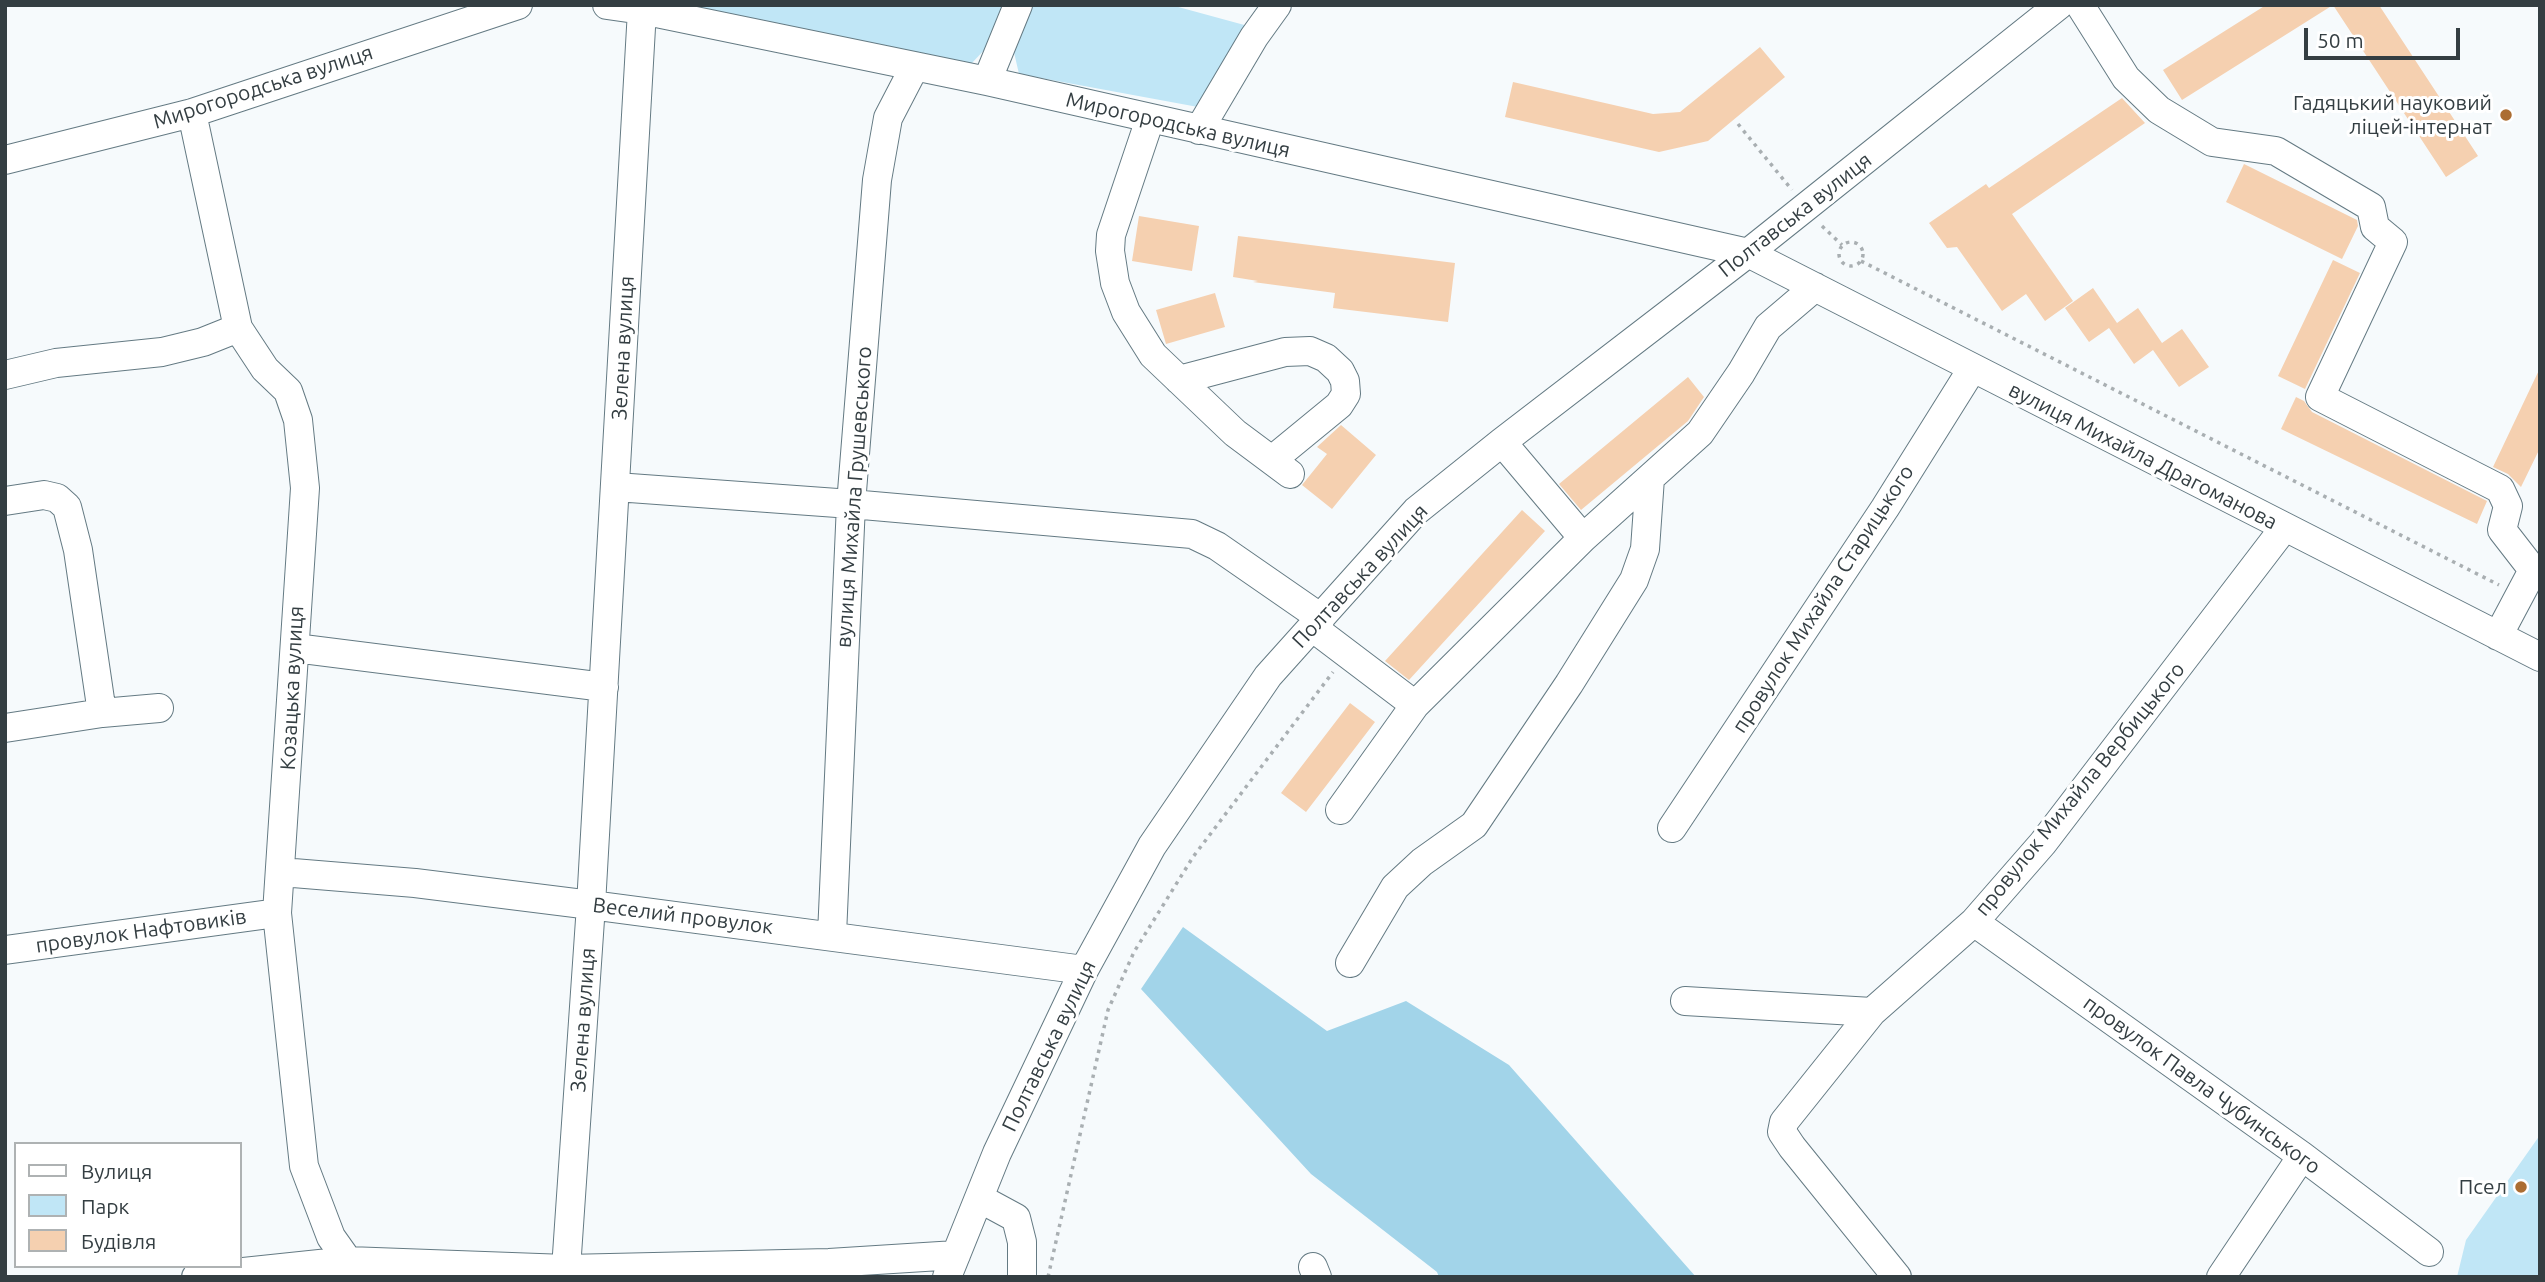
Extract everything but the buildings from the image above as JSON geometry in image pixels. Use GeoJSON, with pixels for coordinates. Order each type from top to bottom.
{"type":"FeatureCollection","features":[{"type":"Feature","properties":{"kind":"street","name":"Мирогородська вулиця"},"geometry":{"type":"LineString","coordinates":[[5,160],[192,113],[518,5]]}},
{"type":"Feature","properties":{"kind":"street","name":"Мирогородська вулиця"},"geometry":{"type":"LineString","coordinates":[[607,5],[987,81],[1748,253]]}},
{"type":"Feature","properties":{"kind":"street"},"geometry":{"type":"LineString","coordinates":[[987,81],[1018,5]]}},
{"type":"Feature","properties":{"kind":"street"},"geometry":{"type":"LineString","coordinates":[[1199,130],[1254,37],[1277,5]]}},
{"type":"Feature","properties":{"kind":"street","name":"Полтавська вулиця"},"geometry":{"type":"LineString","coordinates":[[951,1266],[997,1153],[1084,970],[1152,846],[1268,676],[1416,511],[1748,253],[2059,5]]}},
{"type":"Feature","properties":{"kind":"street"},"geometry":{"type":"LineString","coordinates":[[2080,5],[2126,78],[2159,110],[2212,142],[2276,151],[2371,207],[2375,227],[2393,242],[2320,397],[2500,489],[2508,506],[2502,530],[2537,567],[2498,636]]}},
{"type":"Feature","properties":{"kind":"street","name":"Зелена вулиця"},"geometry":{"type":"LineString","coordinates":[[566,1269],[591,905],[642,10]]}},
{"type":"Feature","properties":{"kind":"street","name":"вулиця Михайла Грушевського"},"geometry":{"type":"LineString","coordinates":[[831,935],[851,504],[877,180],[888,118],[915,66]]}},
{"type":"Feature","properties":{"kind":"street","name":"Козацька вулиця"},"geometry":{"type":"LineString","coordinates":[[192,113],[238,328],[265,369],[288,391],[298,419],[305,488],[277,913],[304,1166],[331,1237],[348,1269]]}},
{"type":"Feature","properties":{"kind":"street"},"geometry":{"type":"LineString","coordinates":[[1150,119],[1111,235],[1110,251],[1115,283],[1126,312],[1153,355],[1179,380],[1235,433],[1281,467],[1346,394],[1345,381],[1340,371],[1326,358],[1310,351],[1285,352],[1179,380]]}},
{"type":"Feature","properties":{"kind":"street","name":"вулиця Михайла Драгоманова"},"geometry":{"type":"LineString","coordinates":[[1748,253],[2540,657]]}},
{"type":"Feature","properties":{"kind":"street"},"geometry":{"type":"LineString","coordinates":[[1340,810],[1415,705],[1583,538],[1700,433],[1741,373],[1768,327],[1815,288]]}},
{"type":"Feature","properties":{"kind":"street"},"geometry":{"type":"LineString","coordinates":[[5,375],[56,363],[162,352],[203,342],[238,328]]}},
{"type":"Feature","properties":{"kind":"street","name":"провулок Михайла Старицького"},"geometry":{"type":"LineString","coordinates":[[1672,828],[1885,508],[1972,369]]}},
{"type":"Feature","properties":{"kind":"street"},"geometry":{"type":"LineString","coordinates":[[1502,442],[1583,538]]}},
{"type":"Feature","properties":{"kind":"street"},"geometry":{"type":"LineString","coordinates":[[1350,962],[1395,887],[1422,862],[1474,825],[1620,603],[1634,580],[1645,549],[1650,478]]}},
{"type":"Feature","properties":{"kind":"street"},"geometry":{"type":"LineString","coordinates":[[616,487],[851,504],[1192,534],[1217,546],[1316,623],[1347,654],[1415,705]]}},
{"type":"Feature","properties":{"kind":"street"},"geometry":{"type":"LineString","coordinates":[[5,501],[44,495],[57,498],[67,507],[78,550],[102,713]]}},
{"type":"Feature","properties":{"kind":"street","name":"провулок Михайла Вербицького"},"geometry":{"type":"LineString","coordinates":[[1897,1277],[1782,1132],[1784,1122],[1872,1012],[1974,922],[2043,843],[2284,528]]}},
{"type":"Feature","properties":{"kind":"street"},"geometry":{"type":"LineString","coordinates":[[295,648],[604,687]]}},
{"type":"Feature","properties":{"kind":"street"},"geometry":{"type":"LineString","coordinates":[[5,727],[159,708]]}},
{"type":"Feature","properties":{"kind":"street","name":"Веселий провулок"},"geometry":{"type":"LineString","coordinates":[[281,872],[415,883],[1084,970]]}},
{"type":"Feature","properties":{"kind":"street","name":"провулок Нафтовиків"},"geometry":{"type":"LineString","coordinates":[[5,950],[277,913]]}},
{"type":"Feature","properties":{"kind":"street","name":"провулок Павла Чубинського"},"geometry":{"type":"LineString","coordinates":[[1974,922],[2302,1156],[2429,1252]]}},
{"type":"Feature","properties":{"kind":"street"},"geometry":{"type":"LineString","coordinates":[[1685,1001],[1872,1012]]}},
{"type":"Feature","properties":{"kind":"street"},"geometry":{"type":"LineString","coordinates":[[2221,1277],[2302,1156]]}},
{"type":"Feature","properties":{"kind":"street"},"geometry":{"type":"LineString","coordinates":[[979,1198],[1016,1218],[1022,1242],[1022,1277]]}},
{"type":"Feature","properties":{"kind":"street"},"geometry":{"type":"LineString","coordinates":[[196,1277],[348,1269],[566,1269],[829,1263],[951,1266]]}},
{"type":"Feature","properties":{"kind":"path"},"geometry":{"type":"LineString","coordinates":[[1738,124],[1805,207],[1842,245]]}},
{"type":"Feature","properties":{"kind":"path"},"geometry":{"type":"LineString","coordinates":[[1847,242],[1858,244],[1864,253],[1861,261],[1855,266],[1844,265],[1839,256],[1842,245],[1847,242]]}},
{"type":"Feature","properties":{"kind":"path"},"geometry":{"type":"LineString","coordinates":[[1861,261],[2520,595]]}},
{"type":"Feature","properties":{"kind":"path"},"geometry":{"type":"LineString","coordinates":[[1048,1277],[1108,1010],[1135,952],[1193,856],[1347,654]]}},
{"type":"Feature","properties":{"kind":"green space"},"geometry":{"type":"Polygon","coordinates":[[[680,5],[1004,5],[989,45],[971,64],[680,5]]]}},
{"type":"Feature","properties":{"kind":"green space"},"geometry":{"type":"Polygon","coordinates":[[[1028,5],[1171,5],[1248,26],[1198,107],[1019,74],[1013,48],[1028,5]]]}},
{"type":"Feature","properties":{"kind":"green space","name":"Псел"},"geometry":{"type":"Polygon","coordinates":[[[2540,1135],[2540,1277],[2457,1277],[2466,1240],[2540,1135]]]}},
{"type":"Feature","properties":{"kind":"shaded area"},"geometry":{"type":"Polygon","coordinates":[[[1183,927],[1327,1031],[1406,1001],[1509,1065],[1696,1277],[1439,1277],[1437,1272],[1311,1174],[1141,989],[1183,927]]]}},
{"type":"Feature","properties":{"kind":"place","name":"Гадяцький науковий ліцей-інтернат"},"geometry":{"type":"Point","coordinates":[2506,115]}},
{"type":"Feature","properties":{"kind":"place","name":"Псел"},"geometry":{"type":"Point","coordinates":[2521,1187]}}]}
